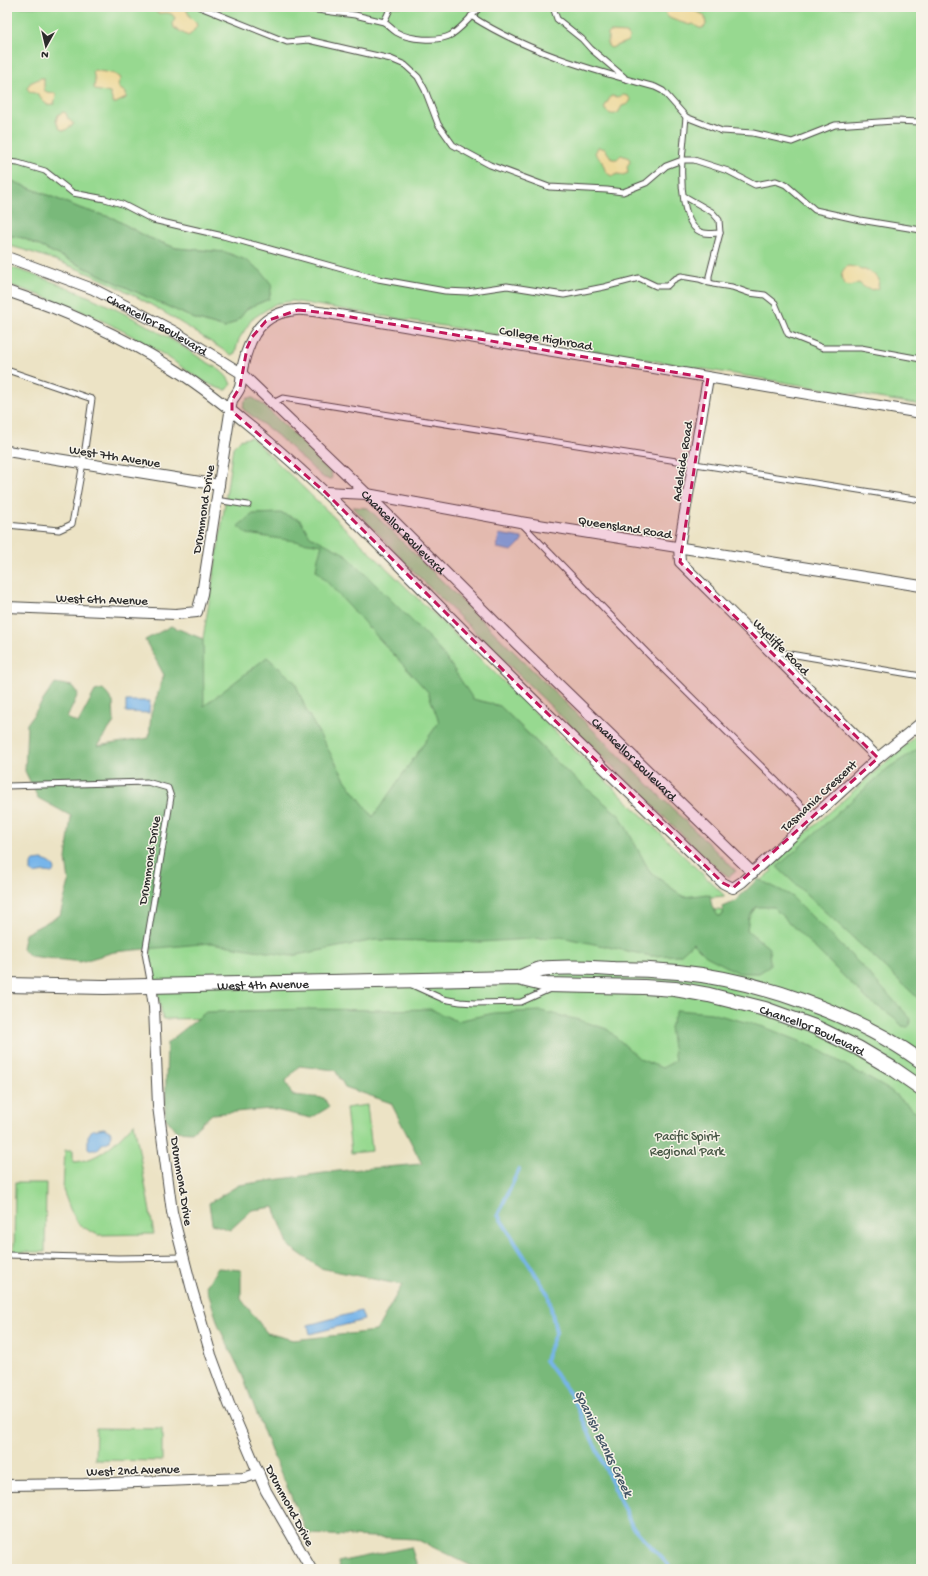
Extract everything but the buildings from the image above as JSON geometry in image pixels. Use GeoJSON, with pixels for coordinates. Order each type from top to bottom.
{"type":"FeatureCollection","features":[{"type":"Feature","properties":{"kind":"main road","name":"Chancellor Boulevard"},"geometry":{"type":"LineString","coordinates":[[518,978],[540,969],[584,968],[679,972],[713,978],[758,988],[807,1002],[875,1032],[921,1061]]}},
{"type":"Feature","properties":{"kind":"main road","name":"West 4th Avenue"},"geometry":{"type":"LineString","coordinates":[[7,985],[60,987],[151,986],[518,978]]}},
{"type":"Feature","properties":{"kind":"main road","name":"Chancellor Boulevard"},"geometry":{"type":"LineString","coordinates":[[518,978],[546,985],[675,989],[709,995],[765,1009],[815,1027],[858,1048],[895,1070],[921,1088]]}},
{"type":"Feature","properties":{"kind":"street","name":"Chancellor Boulevard"},"geometry":{"type":"LineString","coordinates":[[7,257],[93,289],[175,332],[241,373],[367,494],[523,650],[752,872]]}},
{"type":"Feature","properties":{"kind":"street"},"geometry":{"type":"LineString","coordinates":[[7,291],[44,303],[85,320],[126,340],[170,366],[212,395],[232,411],[279,450],[325,492]]}},
{"type":"Feature","properties":{"kind":"street","name":"College Highroad"},"geometry":{"type":"LineString","coordinates":[[232,411],[232,400],[240,387],[241,373],[252,337],[258,328],[274,316],[285,312],[298,310],[327,313],[921,413]]}},
{"type":"Feature","properties":{"kind":"street","name":"Adelaide Road"},"geometry":{"type":"LineString","coordinates":[[680,547],[708,378]]}},
{"type":"Feature","properties":{"kind":"street","name":"Drummond Drive"},"geometry":{"type":"LineString","coordinates":[[197,612],[202,594],[218,485],[232,411]]}},
{"type":"Feature","properties":{"kind":"street","name":"West 7th Avenue"},"geometry":{"type":"LineString","coordinates":[[7,451],[218,485]]}},
{"type":"Feature","properties":{"kind":"street","name":"Queensland Road"},"geometry":{"type":"LineString","coordinates":[[325,492],[367,494],[520,522],[921,586]]}},
{"type":"Feature","properties":{"kind":"street","name":"Tasmania Crescent"},"geometry":{"type":"LineString","coordinates":[[325,492],[523,690],[723,883],[733,888],[742,882],[878,758],[921,723]]}},
{"type":"Feature","properties":{"kind":"street","name":"Wycliffe Road"},"geometry":{"type":"LineString","coordinates":[[680,547],[680,562],[878,758]]}},
{"type":"Feature","properties":{"kind":"street","name":"West 6th Avenue"},"geometry":{"type":"LineString","coordinates":[[7,607],[176,614],[197,612]]}},
{"type":"Feature","properties":{"kind":"street","name":"Drummond Drive"},"geometry":{"type":"LineString","coordinates":[[151,986],[154,1007],[159,1114],[172,1212],[184,1257],[211,1355],[229,1404],[266,1491],[300,1553],[311,1569]]}},
{"type":"Feature","properties":{"kind":"street","name":"West 2nd Avenue"},"geometry":{"type":"LineString","coordinates":[[7,1485],[84,1484],[244,1478],[259,1473]]}},
{"type":"Feature","properties":{"kind":"lane"},"geometry":{"type":"LineString","coordinates":[[200,7],[287,42],[308,40],[391,58],[405,65],[418,77],[425,90],[438,124],[453,145],[490,165],[542,184],[549,186],[623,192],[646,183],[666,166],[682,160],[694,160],[728,171],[755,185],[776,181],[786,185],[815,210],[860,220],[921,230]]}},
{"type":"Feature","properties":{"kind":"lane"},"geometry":{"type":"LineString","coordinates":[[294,7],[355,15],[384,22],[397,32],[411,37],[428,40],[450,35],[465,24],[480,7]]}},
{"type":"Feature","properties":{"kind":"lane"},"geometry":{"type":"LineString","coordinates":[[384,22],[390,7]]}},
{"type":"Feature","properties":{"kind":"lane"},"geometry":{"type":"LineString","coordinates":[[553,7],[557,19],[578,35],[612,68],[627,79]]}},
{"type":"Feature","properties":{"kind":"lane"},"geometry":{"type":"LineString","coordinates":[[471,16],[510,38],[556,58],[655,87],[663,91],[686,117],[722,131],[753,134],[792,142],[835,125],[894,121],[921,122]]}},
{"type":"Feature","properties":{"kind":"lane"},"geometry":{"type":"LineString","coordinates":[[686,117],[681,184],[686,212],[692,226],[703,233],[720,233]]}},
{"type":"Feature","properties":{"kind":"lane"},"geometry":{"type":"LineString","coordinates":[[7,162],[18,163],[45,171],[73,193],[122,204],[153,220],[223,236],[378,279],[445,291],[467,292],[507,286],[564,295],[639,278],[656,286],[666,286],[681,276],[732,287],[749,293],[765,295],[775,303],[788,334],[822,348],[861,348],[921,359]]}},
{"type":"Feature","properties":{"kind":"lane"},"geometry":{"type":"LineString","coordinates":[[684,196],[712,212],[719,220],[720,233],[709,276],[709,283]]}},
{"type":"Feature","properties":{"kind":"lane"},"geometry":{"type":"LineString","coordinates":[[7,370],[92,399],[83,463],[72,524],[59,530],[7,525]]}},
{"type":"Feature","properties":{"kind":"lane"},"geometry":{"type":"LineString","coordinates":[[273,403],[283,398],[921,500]]}},
{"type":"Feature","properties":{"kind":"lane"},"geometry":{"type":"LineString","coordinates":[[216,500],[248,506]]}},
{"type":"Feature","properties":{"kind":"lane"},"geometry":{"type":"LineString","coordinates":[[520,522],[653,659],[813,817]]}},
{"type":"Feature","properties":{"kind":"lane"},"geometry":{"type":"LineString","coordinates":[[768,650],[921,676]]}},
{"type":"Feature","properties":{"kind":"lane","name":"Drummond Drive"},"geometry":{"type":"LineString","coordinates":[[7,786],[147,782],[168,788],[171,797],[145,953],[151,986]]}},
{"type":"Feature","properties":{"kind":"lane"},"geometry":{"type":"LineString","coordinates":[[402,980],[443,998],[460,1002],[474,1003],[521,1002],[557,985]]}},
{"type":"Feature","properties":{"kind":"lane"},"geometry":{"type":"LineString","coordinates":[[7,1255],[118,1258],[184,1257]]}},
{"type":"Feature","properties":{"kind":"highlighted area"},"geometry":{"type":"Polygon","coordinates":[[[298,310],[327,313],[708,378],[680,562],[878,758],[733,888],[723,883],[517,684],[325,492],[232,411],[232,400],[240,387],[247,348],[252,337],[266,321],[298,310]]]}},
{"type":"Feature","properties":{"kind":"green space"},"geometry":{"type":"Polygon","coordinates":[[[7,7],[921,7],[921,405],[292,301],[275,304],[252,319],[239,339],[235,353],[231,355],[190,328],[114,285],[61,262],[7,245],[7,235],[23,238],[195,319],[225,328],[238,320],[248,308],[269,299],[225,252],[176,248],[147,237],[113,218],[82,209],[7,179],[7,7]]]}},
{"type":"Feature","properties":{"kind":"green space"},"geometry":{"type":"Polygon","coordinates":[[[7,179],[82,209],[113,218],[147,237],[176,248],[225,252],[246,260],[261,271],[272,285],[269,299],[248,308],[238,320],[225,328],[195,319],[23,238],[7,235],[7,179]]]}},
{"type":"Feature","properties":{"kind":"green space"},"geometry":{"type":"Polygon","coordinates":[[[7,266],[83,294],[154,329],[218,369],[226,376],[231,385],[227,390],[212,386],[155,349],[107,323],[65,305],[7,284],[7,266]]]}},
{"type":"Feature","properties":{"kind":"green space"},"geometry":{"type":"Polygon","coordinates":[[[248,398],[253,398],[262,404],[331,470],[332,479],[324,478],[277,435],[243,409],[244,402],[248,398]]]}},
{"type":"Feature","properties":{"kind":"green space","name":"Pacific Spirit Regional Park"},"geometry":{"type":"Polygon","coordinates":[[[251,437],[725,896],[690,899],[684,898],[673,889],[687,907],[726,911],[772,871],[768,867],[921,731],[921,1569],[434,1015],[163,1019],[150,957],[221,530],[233,447],[240,440],[251,437]],[[475,700],[550,755],[500,706],[475,700]]]}},
{"type":"Feature","properties":{"kind":"green space"},"geometry":{"type":"Polygon","coordinates":[[[353,507],[368,508],[736,871],[729,877],[715,867],[421,579],[353,507]]]}},
{"type":"Feature","properties":{"kind":"green space"},"geometry":{"type":"Polygon","coordinates":[[[281,513],[300,520],[310,536],[345,554],[432,641],[451,665],[473,699],[500,706],[566,771],[620,816],[650,872],[684,897],[707,894],[710,895],[712,907],[718,916],[722,915],[723,907],[734,902],[758,879],[790,895],[856,960],[911,1019],[908,1027],[902,1026],[894,1017],[868,1000],[773,907],[756,907],[749,917],[747,930],[769,948],[770,966],[759,973],[739,973],[706,956],[693,943],[680,955],[651,956],[561,937],[482,942],[375,940],[291,956],[211,943],[114,952],[80,962],[30,956],[22,948],[25,934],[60,915],[69,882],[66,859],[71,816],[38,798],[25,771],[27,724],[55,683],[72,686],[78,694],[67,718],[78,723],[95,691],[103,689],[113,702],[114,722],[97,746],[149,738],[151,714],[164,675],[145,640],[171,626],[203,639],[204,706],[267,657],[295,682],[307,712],[346,781],[373,817],[439,722],[428,692],[316,570],[322,545],[247,534],[238,526],[253,514],[281,513]]]}},
{"type":"Feature","properties":{"kind":"green space"},"geometry":{"type":"Polygon","coordinates":[[[921,747],[921,1001],[777,867],[888,768],[921,747]]]}},
{"type":"Feature","properties":{"kind":"green space"},"geometry":{"type":"Polygon","coordinates":[[[310,1009],[430,1009],[457,1021],[494,1013],[541,1011],[579,1020],[607,1029],[640,1059],[662,1068],[675,1061],[670,1027],[677,1010],[711,1013],[764,1027],[812,1046],[891,1091],[921,1116],[921,1569],[478,1569],[416,1539],[308,1534],[271,1451],[243,1377],[219,1327],[206,1286],[218,1268],[241,1270],[241,1299],[267,1333],[293,1340],[376,1331],[402,1285],[320,1268],[289,1246],[274,1207],[252,1210],[230,1230],[212,1224],[209,1203],[239,1185],[338,1171],[422,1164],[391,1103],[345,1087],[335,1070],[299,1066],[286,1081],[292,1095],[324,1098],[329,1107],[311,1118],[270,1109],[212,1114],[192,1132],[176,1131],[165,1117],[167,1043],[206,1012],[310,1009]]]}},
{"type":"Feature","properties":{"kind":"green space"},"geometry":{"type":"Polygon","coordinates":[[[367,1105],[372,1151],[351,1153],[346,1108],[367,1105]]]}},
{"type":"Feature","properties":{"kind":"green space"},"geometry":{"type":"Polygon","coordinates":[[[134,1123],[154,1234],[98,1235],[79,1225],[70,1209],[63,1190],[65,1150],[73,1150],[73,1162],[92,1158],[107,1149],[134,1123]]]}},
{"type":"Feature","properties":{"kind":"green space"},"geometry":{"type":"Polygon","coordinates":[[[15,1183],[46,1183],[45,1252],[14,1252],[15,1183]]]}},
{"type":"Feature","properties":{"kind":"green space"},"geometry":{"type":"Polygon","coordinates":[[[96,1428],[162,1429],[162,1461],[95,1460],[96,1428]]]}},
{"type":"Feature","properties":{"kind":"green space"},"geometry":{"type":"Polygon","coordinates":[[[411,1547],[418,1569],[339,1569],[338,1562],[411,1547]]]}},
{"type":"Feature","properties":{"kind":"sand"},"geometry":{"type":"Polygon","coordinates":[[[151,7],[185,7],[197,26],[188,36],[174,28],[173,23],[175,18],[171,14],[157,13],[151,7]]]}},
{"type":"Feature","properties":{"kind":"sand"},"geometry":{"type":"Polygon","coordinates":[[[649,7],[693,7],[695,11],[705,17],[706,25],[703,28],[699,28],[693,24],[690,25],[668,17],[662,9],[654,10],[649,7]]]}},
{"type":"Feature","properties":{"kind":"sand"},"geometry":{"type":"Polygon","coordinates":[[[610,32],[627,33],[629,37],[628,41],[611,48],[608,46],[608,34],[610,32]]]}},
{"type":"Feature","properties":{"kind":"sand"},"geometry":{"type":"Polygon","coordinates":[[[95,70],[111,73],[121,78],[118,84],[119,88],[126,93],[126,98],[113,103],[110,93],[95,90],[93,71],[95,70]]]}},
{"type":"Feature","properties":{"kind":"sand"},"geometry":{"type":"Polygon","coordinates":[[[44,78],[44,90],[55,93],[56,96],[54,104],[47,105],[38,94],[30,92],[27,88],[30,83],[44,78]]]}},
{"type":"Feature","properties":{"kind":"sand"},"geometry":{"type":"Polygon","coordinates":[[[623,95],[628,96],[631,100],[628,104],[622,106],[618,113],[610,114],[604,108],[611,96],[618,97],[623,95]]]}},
{"type":"Feature","properties":{"kind":"sand"},"geometry":{"type":"Polygon","coordinates":[[[63,112],[66,113],[68,119],[74,124],[64,131],[59,128],[56,121],[58,115],[63,112]]]}},
{"type":"Feature","properties":{"kind":"sand"},"geometry":{"type":"Polygon","coordinates":[[[598,147],[605,149],[612,159],[617,159],[621,155],[629,158],[630,162],[627,166],[628,173],[612,176],[607,173],[595,153],[598,147]]]}},
{"type":"Feature","properties":{"kind":"sand"},"geometry":{"type":"Polygon","coordinates":[[[848,266],[865,270],[876,276],[879,279],[878,288],[866,288],[859,283],[851,286],[846,285],[842,280],[842,274],[848,266]]]}},
{"type":"Feature","properties":{"kind":"water"},"geometry":{"type":"Polygon","coordinates":[[[499,534],[522,538],[522,541],[512,551],[497,548],[499,534]]]}},
{"type":"Feature","properties":{"kind":"water"},"geometry":{"type":"Polygon","coordinates":[[[126,701],[150,701],[149,713],[126,712],[126,701]]]}},
{"type":"Feature","properties":{"kind":"water"},"geometry":{"type":"Polygon","coordinates":[[[42,860],[50,863],[55,870],[52,873],[45,872],[33,874],[31,871],[31,864],[34,861],[42,860]]]}},
{"type":"Feature","properties":{"kind":"water"},"geometry":{"type":"Polygon","coordinates":[[[104,1128],[111,1132],[110,1141],[102,1144],[97,1150],[91,1150],[88,1148],[88,1136],[92,1130],[104,1128]]]}},
{"type":"Feature","properties":{"kind":"water"},"geometry":{"type":"Polygon","coordinates":[[[361,1311],[364,1320],[310,1334],[308,1325],[361,1311]]]}},
{"type":"Feature","properties":{"kind":"waterway","name":"Spanish Banks Creek"},"geometry":{"type":"LineString","coordinates":[[519,1169],[498,1215],[548,1294],[556,1332],[545,1360],[573,1398],[632,1526],[672,1569]]}}]}
